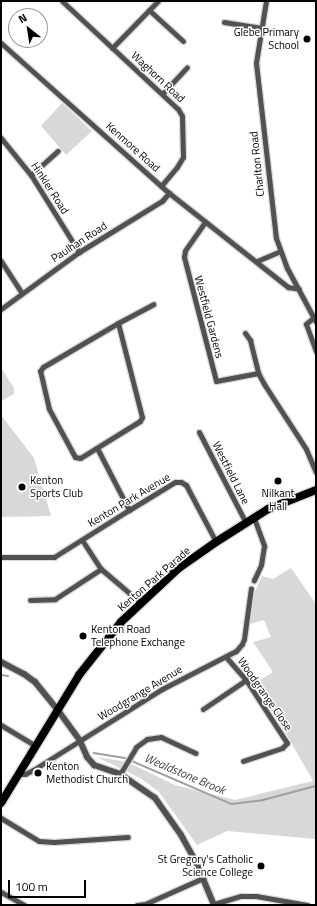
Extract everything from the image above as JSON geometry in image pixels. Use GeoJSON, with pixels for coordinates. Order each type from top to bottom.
{"type":"FeatureCollection","features":[{"type":"Feature","properties":{"kind":"main road","name":"Kenton Park Parade"},"geometry":{"type":"LineString","coordinates":[[1,803],[79,675],[100,646],[141,603],[179,568],[246,522],[273,507],[316,490]]}},
{"type":"Feature","properties":{"kind":"street","name":"Waghorn Road"},"geometry":{"type":"LineString","coordinates":[[62,1],[163,93],[178,109],[182,116],[183,157],[177,167],[161,186]]}},
{"type":"Feature","properties":{"kind":"street"},"geometry":{"type":"LineString","coordinates":[[112,48],[158,1]]}},
{"type":"Feature","properties":{"kind":"street","name":"Charlton Road"},"geometry":{"type":"LineString","coordinates":[[266,1],[256,63],[275,232],[280,251],[298,289],[315,319],[306,324],[316,350]]}},
{"type":"Feature","properties":{"kind":"street"},"geometry":{"type":"LineString","coordinates":[[149,10],[183,41]]}},
{"type":"Feature","properties":{"kind":"street"},"geometry":{"type":"LineString","coordinates":[[224,22],[262,28]]}},
{"type":"Feature","properties":{"kind":"street","name":"Kenmore Road"},"geometry":{"type":"LineString","coordinates":[[1,43],[169,193],[288,287],[298,289]]}},
{"type":"Feature","properties":{"kind":"street"},"geometry":{"type":"LineString","coordinates":[[163,93],[187,67]]}},
{"type":"Feature","properties":{"kind":"street","name":"Hinkler Road"},"geometry":{"type":"LineString","coordinates":[[1,138],[31,175],[79,252]]}},
{"type":"Feature","properties":{"kind":"street"},"geometry":{"type":"LineString","coordinates":[[31,175],[58,152]]}},
{"type":"Feature","properties":{"kind":"street","name":"Paulhan Road"},"geometry":{"type":"LineString","coordinates":[[1,309],[79,252],[162,201],[169,193]]}},
{"type":"Feature","properties":{"kind":"street","name":"Westfield Gardens"},"geometry":{"type":"LineString","coordinates":[[206,222],[185,251],[184,262],[216,381],[258,373]]}},
{"type":"Feature","properties":{"kind":"street"},"geometry":{"type":"LineString","coordinates":[[257,261],[280,251]]}},
{"type":"Feature","properties":{"kind":"street"},"geometry":{"type":"LineString","coordinates":[[1,261],[22,293]]}},
{"type":"Feature","properties":{"kind":"street"},"geometry":{"type":"LineString","coordinates":[[118,323],[142,417],[140,421],[97,448],[80,458],[75,457],[49,409],[40,371],[43,366],[118,323],[153,304]]}},
{"type":"Feature","properties":{"kind":"street"},"geometry":{"type":"LineString","coordinates":[[245,333],[250,340],[258,373],[306,449],[316,472]]}},
{"type":"Feature","properties":{"kind":"street","name":"Westfield Lane"},"geometry":{"type":"LineString","coordinates":[[199,432],[246,522]]}},
{"type":"Feature","properties":{"kind":"street"},"geometry":{"type":"LineString","coordinates":[[97,448],[128,510]]}},
{"type":"Feature","properties":{"kind":"street","name":"Kenton Park Avenue"},"geometry":{"type":"LineString","coordinates":[[141,603],[101,569],[82,540],[128,510],[176,482],[181,482],[186,485],[216,542]]}},
{"type":"Feature","properties":{"kind":"street"},"geometry":{"type":"LineString","coordinates":[[254,518],[264,546],[262,565],[254,580]]}},
{"type":"Feature","properties":{"kind":"street"},"geometry":{"type":"LineString","coordinates":[[1,557],[54,557],[82,540]]}},
{"type":"Feature","properties":{"kind":"street"},"geometry":{"type":"LineString","coordinates":[[30,600],[55,599],[101,569]]}},
{"type":"Feature","properties":{"kind":"street","name":"Woodgrange Avenue"},"geometry":{"type":"LineString","coordinates":[[18,774],[25,774],[33,770],[162,689],[236,651],[242,644],[251,588]]}},
{"type":"Feature","properties":{"kind":"street","name":"Woodgrange Close"},"geometry":{"type":"LineString","coordinates":[[226,657],[246,680],[287,743],[282,748],[243,761]]}},
{"type":"Feature","properties":{"kind":"street"},"geometry":{"type":"LineString","coordinates":[[1,662],[24,674],[35,682],[80,741],[86,757],[94,765],[120,774],[139,785],[158,802],[181,835],[203,878],[214,905],[241,896],[256,896],[307,905]]}},
{"type":"Feature","properties":{"kind":"street"},"geometry":{"type":"LineString","coordinates":[[203,709],[246,680]]}},
{"type":"Feature","properties":{"kind":"street"},"geometry":{"type":"LineString","coordinates":[[1,724],[36,746]]}},
{"type":"Feature","properties":{"kind":"street"},"geometry":{"type":"LineString","coordinates":[[120,774],[128,759],[140,743],[156,737],[166,738],[196,754]]}},
{"type":"Feature","properties":{"kind":"street"},"geometry":{"type":"LineString","coordinates":[[1,818],[39,841],[54,842],[128,837]]}},
{"type":"Feature","properties":{"kind":"street"},"geometry":{"type":"LineString","coordinates":[[137,905],[145,904],[203,878]]}},
{"type":"Feature","properties":{"kind":"street"},"geometry":{"type":"LineString","coordinates":[[1,892],[24,905]]}},
{"type":"Feature","properties":{"kind":"shaded area"},"geometry":{"type":"Polygon","coordinates":[[[62,103],[92,131],[66,155],[41,126],[62,103]]]}},
{"type":"Feature","properties":{"kind":"shaded area"},"geometry":{"type":"Polygon","coordinates":[[[1,368],[14,388],[14,394],[1,401],[1,368]]]}},
{"type":"Feature","properties":{"kind":"shaded area","name":"Kenton Sports Club"},"geometry":{"type":"Polygon","coordinates":[[[1,415],[34,458],[51,516],[1,517],[1,415]]]}},
{"type":"Feature","properties":{"kind":"shaded area"},"geometry":{"type":"Polygon","coordinates":[[[291,568],[316,604],[316,839],[227,831],[197,845],[159,792],[142,779],[97,757],[127,762],[175,785],[235,800],[313,781],[284,730],[254,684],[273,672],[253,642],[271,637],[264,620],[250,624],[252,598],[262,576],[273,579],[291,568]]]}},
{"type":"Feature","properties":{"kind":"waterway","name":"Wealdstone Brook"},"geometry":{"type":"LineString","coordinates":[[1,675],[8,676]]}},
{"type":"Feature","properties":{"kind":"waterway","name":"Wealdstone Brook"},"geometry":{"type":"LineString","coordinates":[[94,753],[125,758],[232,804],[263,800],[316,786]]}},
{"type":"Feature","properties":{"kind":"place","name":"Glebe Primary School"},"geometry":{"type":"Point","coordinates":[307,39]}},
{"type":"Feature","properties":{"kind":"place","name":"Nilkant Hall"},"geometry":{"type":"Point","coordinates":[278,481]}},
{"type":"Feature","properties":{"kind":"place","name":"Kenton Sports Club"},"geometry":{"type":"Point","coordinates":[22,487]}},
{"type":"Feature","properties":{"kind":"place","name":"Kenton Road Telephone Exchange"},"geometry":{"type":"Point","coordinates":[83,636]}},
{"type":"Feature","properties":{"kind":"place","name":"Kenton Methodist Church"},"geometry":{"type":"Point","coordinates":[38,773]}},
{"type":"Feature","properties":{"kind":"place","name":"St Gregory's Catholic Science College"},"geometry":{"type":"Point","coordinates":[261,866]}}]}
